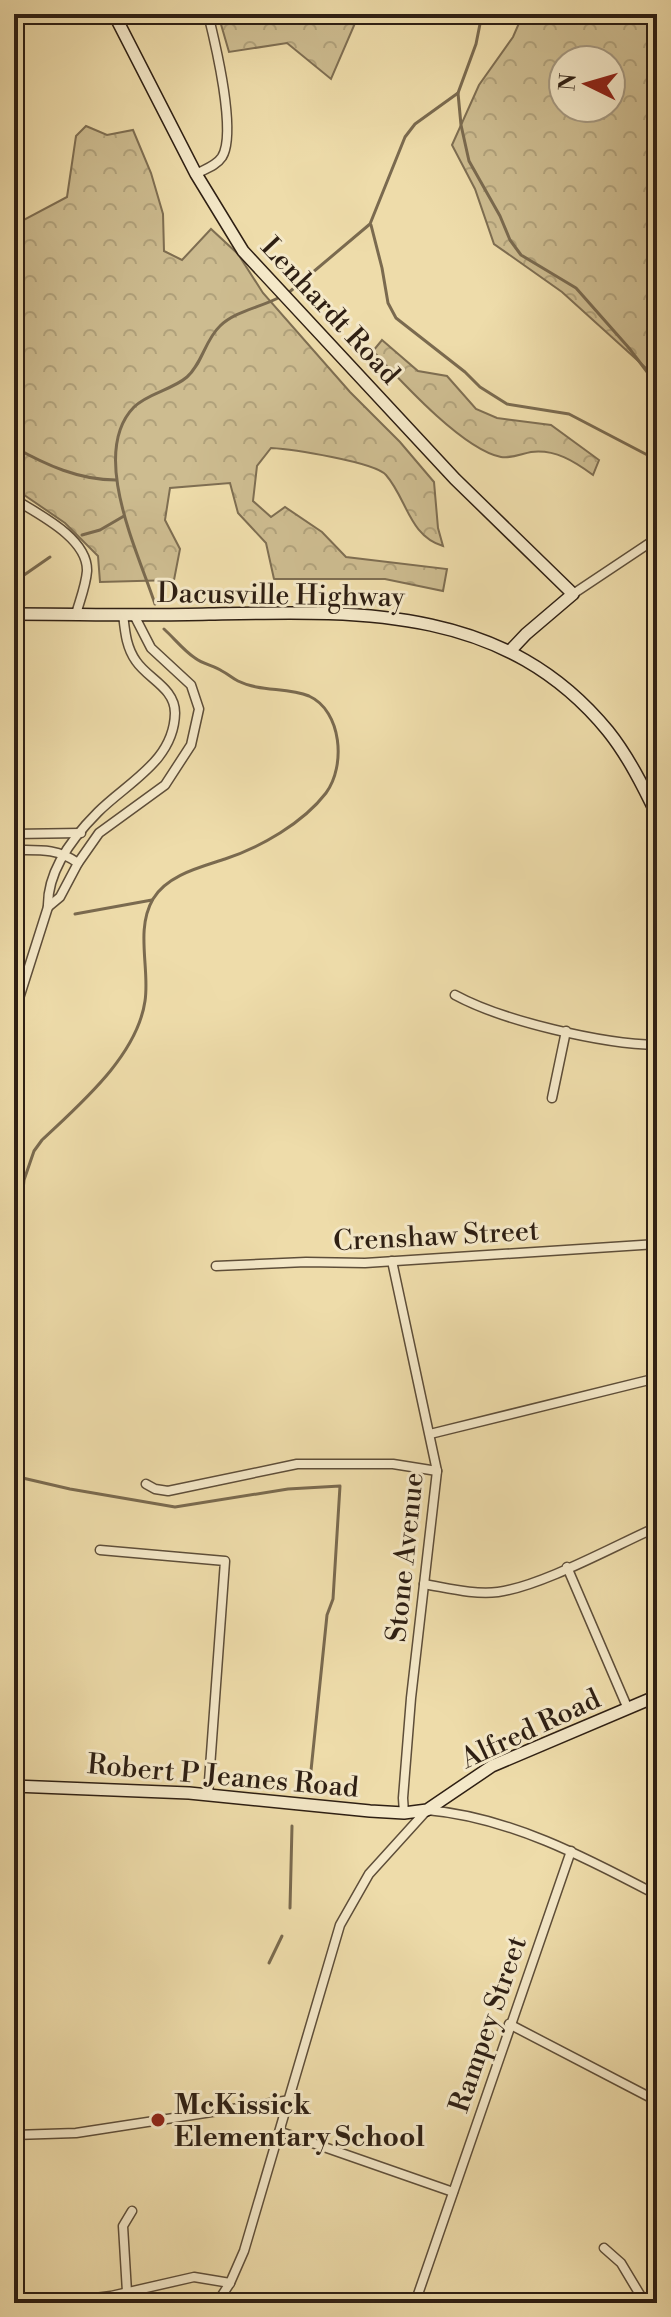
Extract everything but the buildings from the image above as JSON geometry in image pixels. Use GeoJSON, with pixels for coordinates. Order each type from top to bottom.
{"type":"FeatureCollection","features":[{"type":"Feature","properties":{"kind":"street","name":"Lenhardt Road"},"geometry":{"type":"LineString","coordinates":[[114,14],[196,174],[243,251],[455,479],[573,594]]}},
{"type":"Feature","properties":{"kind":"street"},"geometry":{"type":"LineString","coordinates":[[196,174],[215,165],[223,156],[227,144],[217,50],[208,14]]}},
{"type":"Feature","properties":{"kind":"street"},"geometry":{"type":"LineString","coordinates":[[14,499],[61,528],[79,548],[86,561],[87,573],[76,614]]}},
{"type":"Feature","properties":{"kind":"street"},"geometry":{"type":"LineString","coordinates":[[510,651],[573,594],[657,538]]}},
{"type":"Feature","properties":{"kind":"street","name":"Dacusville Highway"},"geometry":{"type":"LineString","coordinates":[[14,614],[378,615],[436,624],[510,651],[546,674],[589,710],[627,758],[657,815]]}},
{"type":"Feature","properties":{"kind":"street"},"geometry":{"type":"LineString","coordinates":[[14,1014],[48,907],[47,892],[64,853],[97,813],[149,769],[164,752],[175,715],[173,700],[136,662],[126,642],[128,615]]}},
{"type":"Feature","properties":{"kind":"street"},"geometry":{"type":"LineString","coordinates":[[48,907],[60,897],[99,833],[165,785],[191,745],[199,709],[191,685],[151,648],[128,615]]}},
{"type":"Feature","properties":{"kind":"street"},"geometry":{"type":"LineString","coordinates":[[14,834],[81,833]]}},
{"type":"Feature","properties":{"kind":"street"},"geometry":{"type":"LineString","coordinates":[[14,850],[51,849],[64,853],[78,863]]}},
{"type":"Feature","properties":{"kind":"street"},"geometry":{"type":"LineString","coordinates":[[455,995],[472,1005],[510,1018],[616,1041],[657,1045]]}},
{"type":"Feature","properties":{"kind":"street"},"geometry":{"type":"LineString","coordinates":[[552,1098],[566,1031]]}},
{"type":"Feature","properties":{"kind":"street","name":"Crenshaw Street"},"geometry":{"type":"LineString","coordinates":[[216,1266],[392,1261],[657,1244]]}},
{"type":"Feature","properties":{"kind":"street","name":"Stone Avenue"},"geometry":{"type":"LineString","coordinates":[[392,1261],[437,1471],[411,1698],[404,1813]]}},
{"type":"Feature","properties":{"kind":"street"},"geometry":{"type":"LineString","coordinates":[[430,1434],[657,1378]]}},
{"type":"Feature","properties":{"kind":"street"},"geometry":{"type":"LineString","coordinates":[[146,1484],[168,1491],[305,1463],[393,1464],[437,1471]]}},
{"type":"Feature","properties":{"kind":"street"},"geometry":{"type":"LineString","coordinates":[[424,1584],[497,1592],[567,1567],[657,1527]]}},
{"type":"Feature","properties":{"kind":"street"},"geometry":{"type":"LineString","coordinates":[[100,1550],[225,1561],[208,1795]]}},
{"type":"Feature","properties":{"kind":"street"},"geometry":{"type":"LineString","coordinates":[[567,1567],[628,1709]]}},
{"type":"Feature","properties":{"kind":"street","name":"Alfred Road"},"geometry":{"type":"LineString","coordinates":[[427,1810],[492,1766],[657,1696]]}},
{"type":"Feature","properties":{"kind":"street","name":"Robert P Jeanes Road"},"geometry":{"type":"LineString","coordinates":[[14,1786],[208,1795],[404,1813],[427,1810]]}},
{"type":"Feature","properties":{"kind":"street"},"geometry":{"type":"LineString","coordinates":[[217,2303],[244,2251],[340,1925],[369,1874],[427,1810],[451,1812],[523,1832],[571,1851],[657,1895]]}},
{"type":"Feature","properties":{"kind":"street","name":"Rampey Street"},"geometry":{"type":"LineString","coordinates":[[415,2303],[571,1851]]}},
{"type":"Feature","properties":{"kind":"street"},"geometry":{"type":"LineString","coordinates":[[509,2024],[657,2101]]}},
{"type":"Feature","properties":{"kind":"street"},"geometry":{"type":"LineString","coordinates":[[14,2135],[76,2133],[290,2100]]}},
{"type":"Feature","properties":{"kind":"street"},"geometry":{"type":"LineString","coordinates":[[281,2132],[453,2192]]}},
{"type":"Feature","properties":{"kind":"street"},"geometry":{"type":"LineString","coordinates":[[127,2292],[123,2226],[132,2211]]}},
{"type":"Feature","properties":{"kind":"street"},"geometry":{"type":"LineString","coordinates":[[604,2248],[621,2263],[645,2303]]}},
{"type":"Feature","properties":{"kind":"street"},"geometry":{"type":"LineString","coordinates":[[55,2303],[127,2292],[194,2277],[230,2283]]}},
{"type":"Feature","properties":{"kind":"green space"},"geometry":{"type":"Polygon","coordinates":[[[218,14],[359,14],[331,79],[287,43],[229,52],[218,14]]]}},
{"type":"Feature","properties":{"kind":"green space"},"geometry":{"type":"Polygon","coordinates":[[[523,14],[657,14],[657,378],[562,292],[494,244],[475,189],[452,145],[479,85],[513,37],[523,14]]]}},
{"type":"Feature","properties":{"kind":"green space"},"geometry":{"type":"Polygon","coordinates":[[[86,126],[107,135],[133,130],[151,173],[163,214],[164,251],[182,260],[211,229],[238,254],[263,293],[434,482],[438,528],[443,546],[423,534],[386,475],[350,461],[271,448],[257,466],[253,501],[271,517],[285,507],[322,532],[346,557],[447,569],[443,591],[385,579],[274,579],[266,543],[238,513],[230,483],[170,488],[165,520],[180,549],[174,580],[100,582],[98,556],[65,523],[14,488],[14,225],[67,197],[76,136],[86,126]]]}},
{"type":"Feature","properties":{"kind":"green space"},"geometry":{"type":"Polygon","coordinates":[[[382,340],[418,371],[447,376],[476,409],[497,418],[551,425],[599,460],[593,475],[556,454],[531,452],[501,457],[468,441],[432,412],[373,351],[382,340]]]}},
{"type":"Feature","properties":{"kind":"waterway"},"geometry":{"type":"LineString","coordinates":[[482,14],[476,44],[458,93],[469,161],[521,255],[576,288],[657,385]]}},
{"type":"Feature","properties":{"kind":"waterway"},"geometry":{"type":"LineString","coordinates":[[287,294],[370,224],[405,137],[415,124],[458,93]]}},
{"type":"Feature","properties":{"kind":"waterway"},"geometry":{"type":"LineString","coordinates":[[371,225],[388,303],[396,318],[480,387],[507,404],[569,414],[657,460]]}},
{"type":"Feature","properties":{"kind":"waterway"},"geometry":{"type":"LineString","coordinates":[[155,604],[121,503],[116,476],[116,450],[121,427],[140,402],[187,377],[215,332],[226,321],[280,297]]}},
{"type":"Feature","properties":{"kind":"waterway"},"geometry":{"type":"LineString","coordinates":[[14,447],[63,470],[116,480]]}},
{"type":"Feature","properties":{"kind":"waterway"},"geometry":{"type":"LineString","coordinates":[[82,535],[100,530],[124,516]]}},
{"type":"Feature","properties":{"kind":"waterway"},"geometry":{"type":"LineString","coordinates":[[14,582],[50,557]]}},
{"type":"Feature","properties":{"kind":"waterway"},"geometry":{"type":"LineString","coordinates":[[14,1315],[23,1277],[20,1220],[24,1180],[34,1151],[42,1140],[105,1078],[131,1041],[145,1001],[144,936],[153,899],[176,878],[253,848],[293,824],[326,793],[336,769],[338,754],[334,726],[320,703],[301,693],[255,687],[238,681],[195,658],[164,629]]}},
{"type":"Feature","properties":{"kind":"waterway"},"geometry":{"type":"LineString","coordinates":[[75,914],[152,900]]}},
{"type":"Feature","properties":{"kind":"waterway"},"geometry":{"type":"LineString","coordinates":[[14,1476],[175,1507],[288,1489],[340,1486],[333,1599],[327,1615],[309,1790]]}},
{"type":"Feature","properties":{"kind":"waterway"},"geometry":{"type":"LineString","coordinates":[[290,1908],[292,1826]]}},
{"type":"Feature","properties":{"kind":"waterway"},"geometry":{"type":"LineString","coordinates":[[269,1963],[282,1936]]}},
{"type":"Feature","properties":{"kind":"place","name":"McKissick Elementary School"},"geometry":{"type":"Point","coordinates":[158,2120]}}]}
